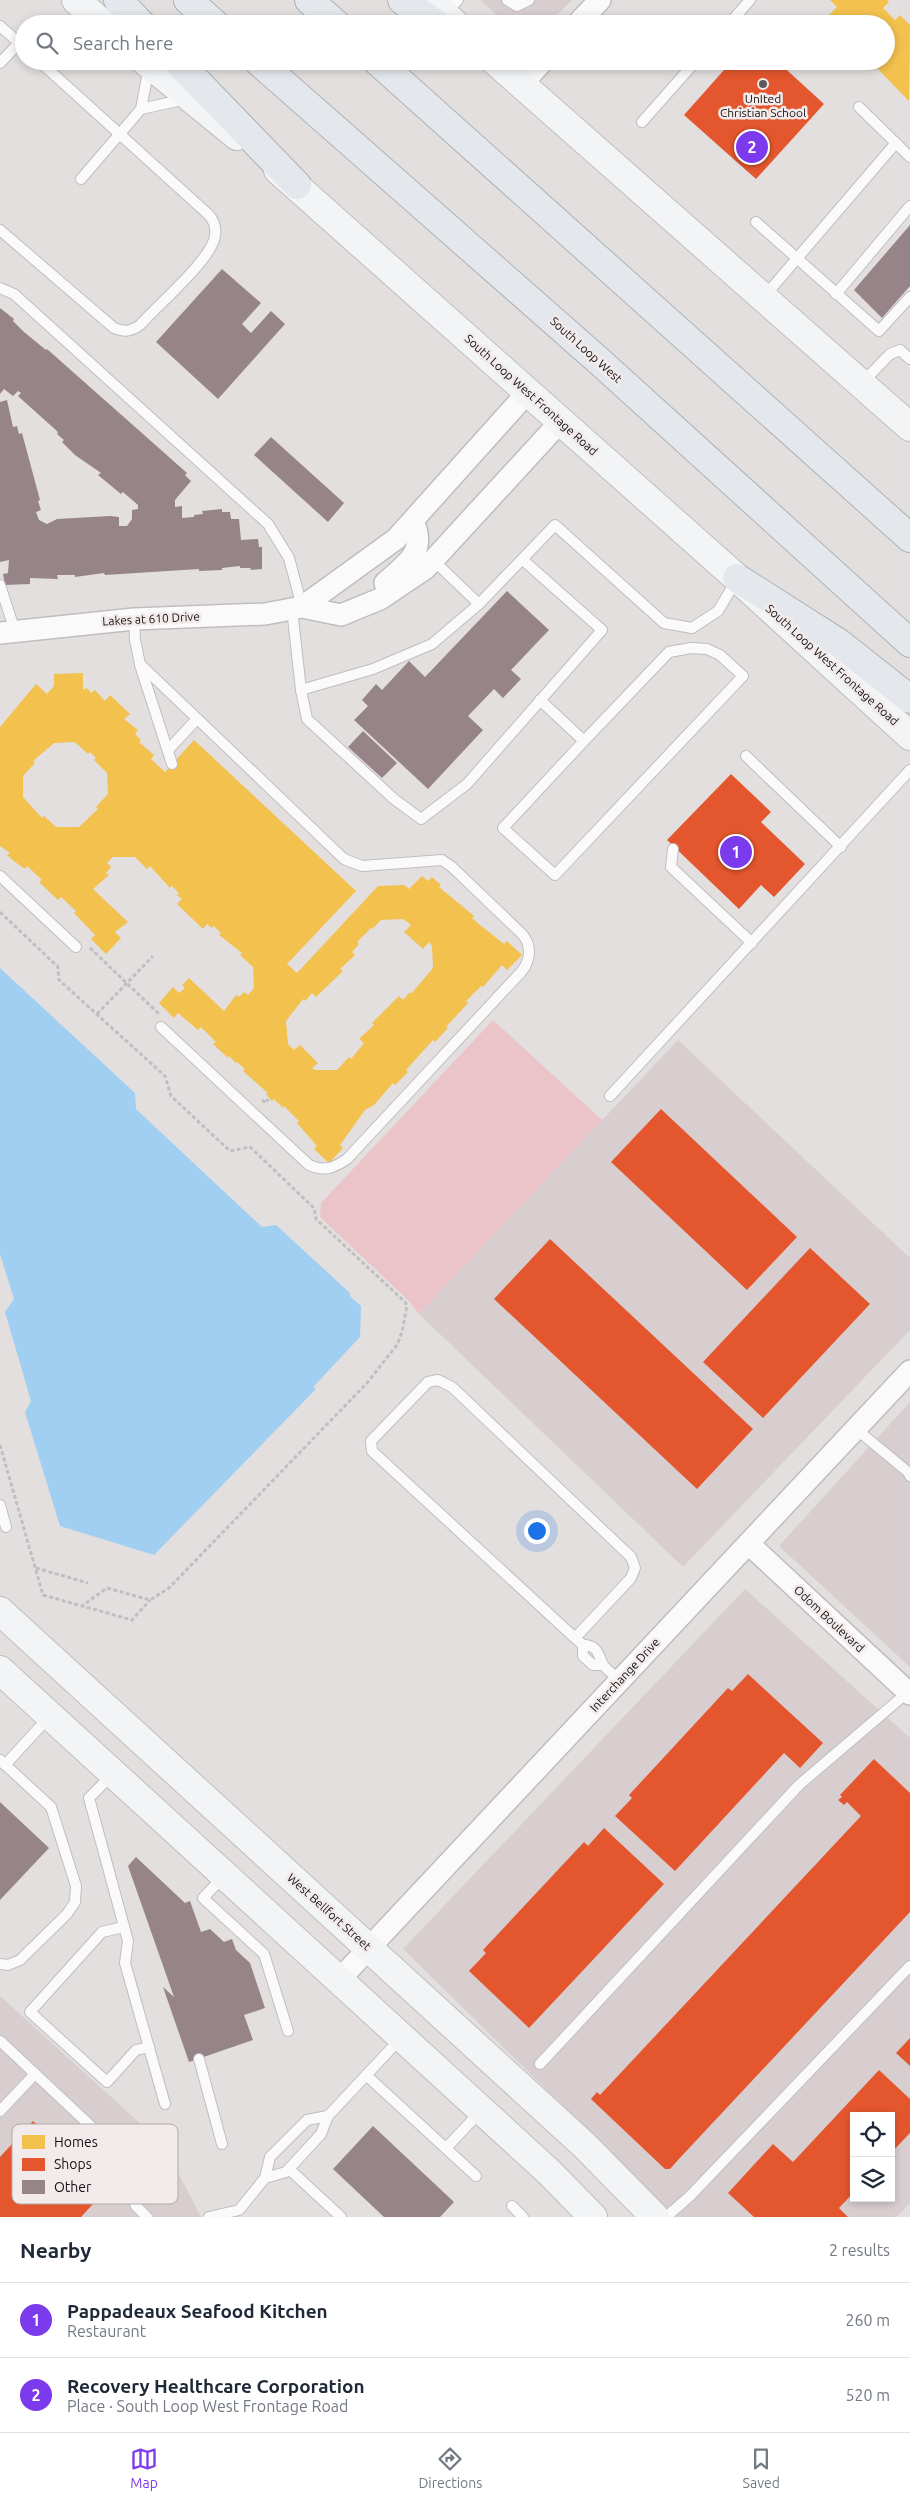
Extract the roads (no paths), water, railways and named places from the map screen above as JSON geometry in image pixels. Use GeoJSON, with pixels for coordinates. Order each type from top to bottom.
{"type":"FeatureCollection","features":[{"type":"Feature","properties":{"kind":"highway"},"geometry":{"type":"LineString","coordinates":[[118,0],[132,15]]}},
{"type":"Feature","properties":{"kind":"highway"},"geometry":{"type":"LineString","coordinates":[[188,0],[205,15]]}},
{"type":"Feature","properties":{"kind":"highway"},"geometry":{"type":"LineString","coordinates":[[309,0],[326,15]]}},
{"type":"Feature","properties":{"kind":"highway"},"geometry":{"type":"LineString","coordinates":[[402,0],[445,12]]}},
{"type":"Feature","properties":{"kind":"highway"},"geometry":{"type":"LineString","coordinates":[[186,70],[297,186]]}},
{"type":"Feature","properties":{"kind":"highway","name":"South Loop West"},"geometry":{"type":"LineString","coordinates":[[268,70],[599,361],[910,643]]}},
{"type":"Feature","properties":{"kind":"highway"},"geometry":{"type":"LineString","coordinates":[[388,70],[910,538]]}},
{"type":"Feature","properties":{"kind":"highway"},"geometry":{"type":"LineString","coordinates":[[737,578],[839,643],[910,699]]}},
{"type":"Feature","properties":{"kind":"main road"},"geometry":{"type":"LineString","coordinates":[[76,0],[93,15]]}},
{"type":"Feature","properties":{"kind":"main road","name":"South Loop West Frontage Road"},"geometry":{"type":"LineString","coordinates":[[156,70],[297,186],[737,578],[910,736]]}},
{"type":"Feature","properties":{"kind":"main road"},"geometry":{"type":"LineString","coordinates":[[506,70],[910,427]]}},
{"type":"Feature","properties":{"kind":"main road","name":"West Bellfort Street"},"geometry":{"type":"LineString","coordinates":[[0,1611],[584,2145],[655,2217]]}},
{"type":"Feature","properties":{"kind":"main road"},"geometry":{"type":"LineString","coordinates":[[0,1670],[549,2172],[593,2217]]}},
{"type":"Feature","properties":{"kind":"main road"},"geometry":{"type":"LineString","coordinates":[[114,1773],[143,1742]]}},
{"type":"Feature","properties":{"kind":"main road"},"geometry":{"type":"LineString","coordinates":[[549,2172],[584,2145]]}},
{"type":"Feature","properties":{"kind":"street"},"geometry":{"type":"LineString","coordinates":[[586,15],[600,0]]}},
{"type":"Feature","properties":{"kind":"street"},"geometry":{"type":"LineString","coordinates":[[522,84],[534,70]]}},
{"type":"Feature","properties":{"kind":"street","name":"Lakes at 610 Drive"},"geometry":{"type":"LineString","coordinates":[[297,608],[363,564],[396,538],[528,392]]}},
{"type":"Feature","properties":{"kind":"street"},"geometry":{"type":"LineString","coordinates":[[341,616],[380,599],[426,568],[560,422]]}},
{"type":"Feature","properties":{"kind":"street"},"geometry":{"type":"LineString","coordinates":[[341,616],[377,590],[410,560],[418,546],[419,535],[413,521]]}},
{"type":"Feature","properties":{"kind":"street","name":"Lakes at 610 Drive"},"geometry":{"type":"LineString","coordinates":[[8,632],[134,619],[265,614],[297,608],[341,616]]}},
{"type":"Feature","properties":{"kind":"street","name":"Interchange Drive"},"geometry":{"type":"LineString","coordinates":[[339,1980],[910,1371]]}},
{"type":"Feature","properties":{"kind":"street","name":"Odom Boulevard"},"geometry":{"type":"LineString","coordinates":[[748,1544],[909,1693]]}},
{"type":"Feature","properties":{"kind":"lane"},"geometry":{"type":"LineString","coordinates":[[507,0],[517,6],[529,0]]}},
{"type":"Feature","properties":{"kind":"lane"},"geometry":{"type":"LineString","coordinates":[[738,15],[750,0]]}},
{"type":"Feature","properties":{"kind":"lane"},"geometry":{"type":"LineString","coordinates":[[0,26],[15,40]]}},
{"type":"Feature","properties":{"kind":"lane"},"geometry":{"type":"LineString","coordinates":[[0,63],[15,50]]}},
{"type":"Feature","properties":{"kind":"lane"},"geometry":{"type":"LineString","coordinates":[[0,230],[114,328],[125,332],[133,330],[140,325],[195,268],[213,242],[216,232],[215,224],[209,215],[49,70]]}},
{"type":"Feature","properties":{"kind":"lane"},"geometry":{"type":"LineString","coordinates":[[81,179],[120,136],[141,109],[146,70]]}},
{"type":"Feature","properties":{"kind":"lane"},"geometry":{"type":"LineString","coordinates":[[642,122],[688,70]]}},
{"type":"Feature","properties":{"kind":"lane"},"geometry":{"type":"LineString","coordinates":[[141,109],[190,98]]}},
{"type":"Feature","properties":{"kind":"lane"},"geometry":{"type":"LineString","coordinates":[[859,107],[910,157]]}},
{"type":"Feature","properties":{"kind":"lane"},"geometry":{"type":"LineString","coordinates":[[763,298],[895,144]]}},
{"type":"Feature","properties":{"kind":"lane"},"geometry":{"type":"LineString","coordinates":[[836,294],[910,206]]}},
{"type":"Feature","properties":{"kind":"lane"},"geometry":{"type":"LineString","coordinates":[[756,222],[879,331],[910,297]]}},
{"type":"Feature","properties":{"kind":"lane"},"geometry":{"type":"LineString","coordinates":[[0,288],[14,294],[268,524],[289,558],[297,608],[301,690],[307,719],[394,799],[421,819],[467,784],[602,630],[523,560]]}},
{"type":"Feature","properties":{"kind":"lane"},"geometry":{"type":"LineString","coordinates":[[861,384],[890,354],[900,350],[910,359]]}},
{"type":"Feature","properties":{"kind":"lane"},"geometry":{"type":"LineString","coordinates":[[301,690],[373,669],[432,644],[479,604],[555,525],[664,623],[692,628],[718,611],[737,578]]}},
{"type":"Feature","properties":{"kind":"lane"},"geometry":{"type":"LineString","coordinates":[[433,560],[479,604]]}},
{"type":"Feature","properties":{"kind":"lane"},"geometry":{"type":"LineString","coordinates":[[0,586],[8,632]]}},
{"type":"Feature","properties":{"kind":"lane"},"geometry":{"type":"LineString","coordinates":[[134,619],[135,640],[140,664],[172,764]]}},
{"type":"Feature","properties":{"kind":"lane"},"geometry":{"type":"LineString","coordinates":[[691,648],[707,648],[720,655],[743,676],[555,875],[503,828],[584,741],[669,652],[691,648]]}},
{"type":"Feature","properties":{"kind":"lane"},"geometry":{"type":"LineString","coordinates":[[140,664],[344,859],[362,866],[442,860],[452,867],[522,933],[527,939],[529,955],[528,963],[522,971],[347,1159],[335,1167],[326,1169],[309,1165],[161,1027]]}},
{"type":"Feature","properties":{"kind":"lane"},"geometry":{"type":"LineString","coordinates":[[540,700],[584,741]]}},
{"type":"Feature","properties":{"kind":"lane"},"geometry":{"type":"LineString","coordinates":[[168,750],[197,719]]}},
{"type":"Feature","properties":{"kind":"lane"},"geometry":{"type":"LineString","coordinates":[[746,756],[841,847]]}},
{"type":"Feature","properties":{"kind":"lane"},"geometry":{"type":"LineString","coordinates":[[610,1096],[910,770]]}},
{"type":"Feature","properties":{"kind":"lane"},"geometry":{"type":"LineString","coordinates":[[673,849],[671,866],[752,943]]}},
{"type":"Feature","properties":{"kind":"lane"},"geometry":{"type":"LineString","coordinates":[[0,876],[76,947]]}},
{"type":"Feature","properties":{"kind":"lane"},"geometry":{"type":"LineString","coordinates":[[579,1642],[631,1578],[635,1568],[631,1557],[452,1387],[438,1380],[428,1382],[371,1442],[372,1451],[579,1642],[591,1646],[601,1655],[602,1665],[620,1680]]}},
{"type":"Feature","properties":{"kind":"lane"},"geometry":{"type":"LineString","coordinates":[[856,1429],[909,1472]]}},
{"type":"Feature","properties":{"kind":"lane"},"geometry":{"type":"LineString","coordinates":[[0,1505],[6,1527]]}},
{"type":"Feature","properties":{"kind":"lane"},"geometry":{"type":"LineString","coordinates":[[540,2064],[799,1785],[909,1693]]}},
{"type":"Feature","properties":{"kind":"lane"},"geometry":{"type":"LineString","coordinates":[[0,1964],[8,1965],[20,1960],[67,1914],[76,1902],[76,1886],[51,1807],[3,1763],[50,1716]]}},
{"type":"Feature","properties":{"kind":"lane"},"geometry":{"type":"LineString","coordinates":[[114,1773],[89,1798],[128,1941],[125,1963],[165,2104]]}},
{"type":"Feature","properties":{"kind":"lane"},"geometry":{"type":"LineString","coordinates":[[225,1875],[203,1898],[264,1954],[288,2031]]}},
{"type":"Feature","properties":{"kind":"lane"},"geometry":{"type":"LineString","coordinates":[[124,1927],[102,1932],[30,2012],[107,2082],[136,2050],[149,2047]]}},
{"type":"Feature","properties":{"kind":"lane"},"geometry":{"type":"LineString","coordinates":[[666,2217],[690,2196],[910,1966]]}},
{"type":"Feature","properties":{"kind":"lane"},"geometry":{"type":"LineString","coordinates":[[266,2178],[286,2172],[289,2169],[321,2134],[328,2116],[402,2038]]}},
{"type":"Feature","properties":{"kind":"lane"},"geometry":{"type":"LineString","coordinates":[[0,2041],[88,2124]]}},
{"type":"Feature","properties":{"kind":"lane"},"geometry":{"type":"LineString","coordinates":[[199,2060],[222,2144]]}},
{"type":"Feature","properties":{"kind":"lane"},"geometry":{"type":"LineString","coordinates":[[0,2111],[35,2074]]}},
{"type":"Feature","properties":{"kind":"lane"},"geometry":{"type":"LineString","coordinates":[[366,2075],[476,2176]]}},
{"type":"Feature","properties":{"kind":"lane"},"geometry":{"type":"LineString","coordinates":[[446,2148],[481,2110]]}},
{"type":"Feature","properties":{"kind":"lane"},"geometry":{"type":"LineString","coordinates":[[209,2217],[239,2210],[266,2178],[270,2157],[307,2120],[328,2116]]}},
{"type":"Feature","properties":{"kind":"lane"},"geometry":{"type":"LineString","coordinates":[[289,2169],[340,2217]]}},
{"type":"Feature","properties":{"kind":"lane"},"geometry":{"type":"LineString","coordinates":[[135,2204],[147,2217]]}},
{"type":"Feature","properties":{"kind":"lane"},"geometry":{"type":"LineString","coordinates":[[512,2206],[523,2217]]}},
{"type":"Feature","properties":{"kind":"water"},"geometry":{"type":"Polygon","coordinates":[[[0,968],[135,1093],[136,1109],[262,1227],[276,1225],[350,1293],[350,1296],[361,1306],[360,1337],[314,1386],[315,1390],[154,1555],[60,1526],[25,1412],[31,1401],[5,1312],[14,1299],[0,1254],[0,968]]]}},
{"type":"Feature","properties":{"kind":"place","name":"UnIted Christian School"},"geometry":{"type":"Point","coordinates":[763,84]}},
{"type":"Feature","properties":{"kind":"place","name":"Recovery Healthcare Corporation"},"geometry":{"type":"Point","coordinates":[752,147]}},
{"type":"Feature","properties":{"kind":"place","name":"Pappadeaux Seafood Kitchen"},"geometry":{"type":"Point","coordinates":[736,852]}}]}
